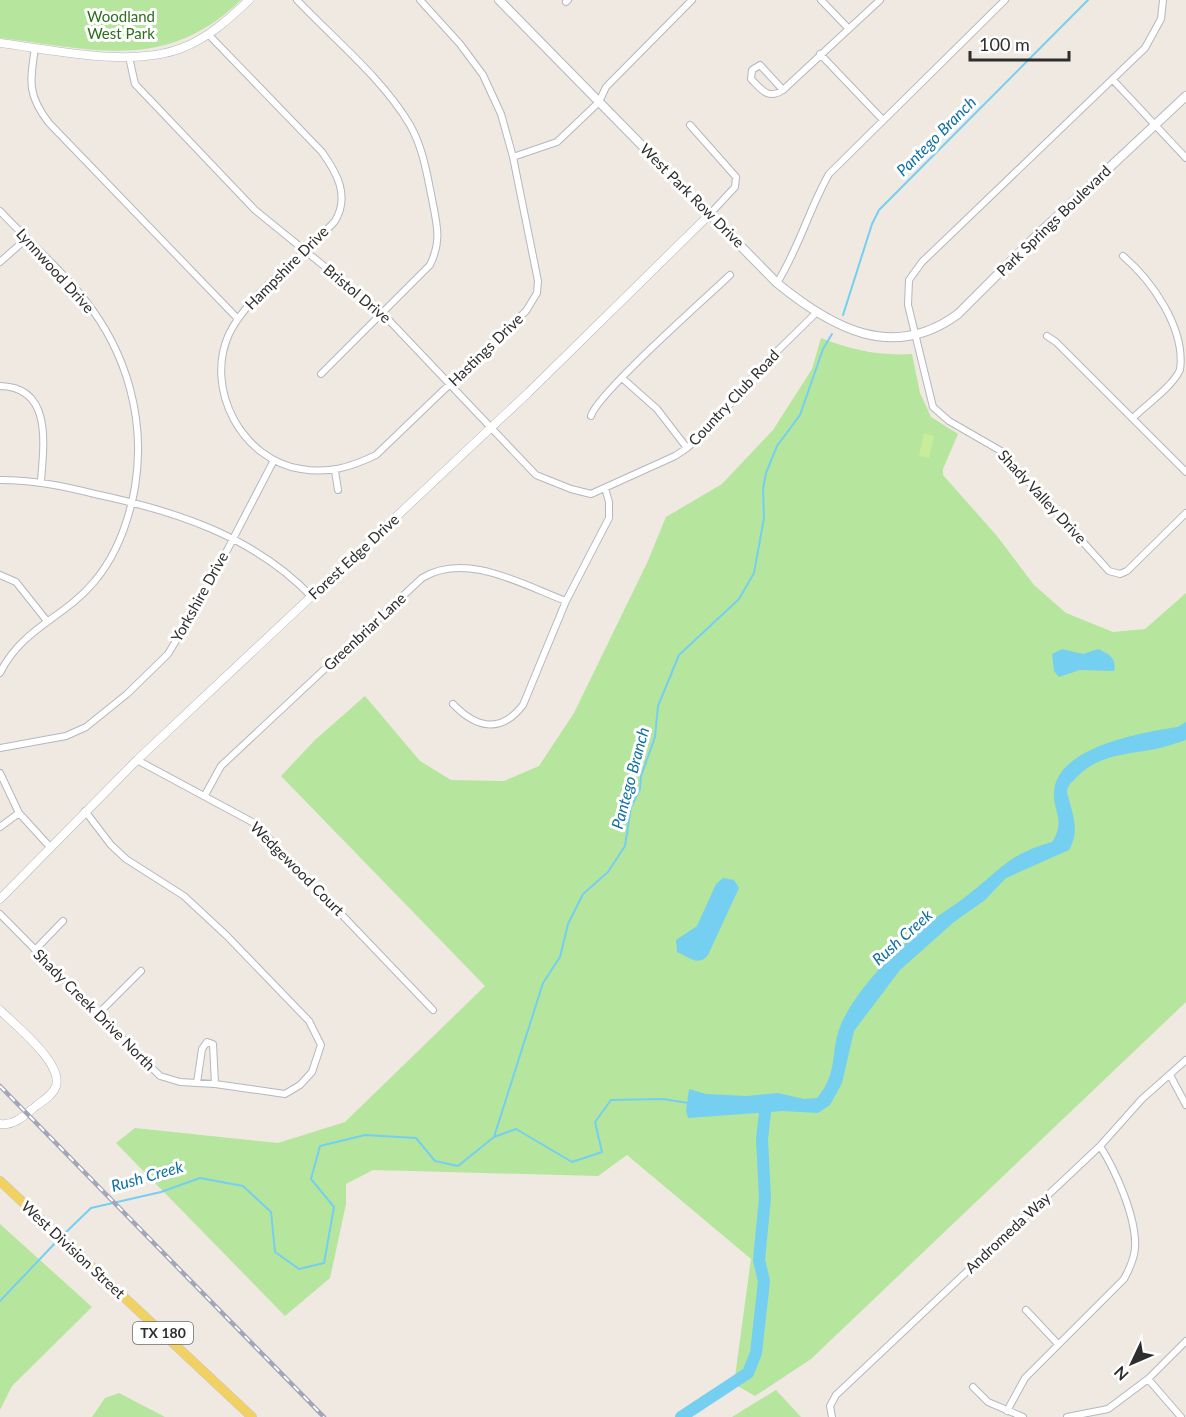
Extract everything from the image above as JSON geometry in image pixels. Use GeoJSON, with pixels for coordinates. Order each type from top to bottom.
{"type":"FeatureCollection","features":[{"type":"Feature","properties":{"kind":"main road","name":"West Park Row Drive"},"geometry":{"type":"LineString","coordinates":[[499,0],[777,283],[816,313],[873,337],[898,340],[915,337]]}},
{"type":"Feature","properties":{"kind":"main road","name":"Park Springs Boulevard"},"geometry":{"type":"LineString","coordinates":[[915,337],[944,325],[958,314],[1034,238],[1186,96]]}},
{"type":"Feature","properties":{"kind":"main road","name":"West Division Street"},"geometry":{"type":"LineString","coordinates":[[0,1181],[252,1417]]}},
{"type":"Feature","properties":{"kind":"street"},"geometry":{"type":"LineString","coordinates":[[0,43],[129,57],[182,48],[208,34],[249,0]]}},
{"type":"Feature","properties":{"kind":"street"},"geometry":{"type":"LineString","coordinates":[[297,0],[385,90],[411,126],[424,157],[438,230],[438,249],[426,271],[321,374]]}},
{"type":"Feature","properties":{"kind":"street","name":"Hastings Drive"},"geometry":{"type":"LineString","coordinates":[[274,460],[299,469],[334,471],[351,467],[376,455],[526,311],[537,293],[535,264],[513,157],[501,114],[483,75],[460,44],[420,0]]}},
{"type":"Feature","properties":{"kind":"street"},"geometry":{"type":"LineString","coordinates":[[513,157],[557,142],[599,102],[606,87],[692,0]]}},
{"type":"Feature","properties":{"kind":"street"},"geometry":{"type":"LineString","coordinates":[[821,0],[848,28]]}},
{"type":"Feature","properties":{"kind":"street"},"geometry":{"type":"LineString","coordinates":[[783,90],[760,65],[752,70],[751,79],[764,92],[773,95],[783,90],[880,0]]}},
{"type":"Feature","properties":{"kind":"street"},"geometry":{"type":"LineString","coordinates":[[777,283],[790,262],[813,202],[829,174],[1005,0]]}},
{"type":"Feature","properties":{"kind":"street","name":"Shady Valley Drive"},"geometry":{"type":"LineString","coordinates":[[1163,0],[1161,19],[1155,35],[1132,63],[914,271],[907,290],[929,399],[938,413],[1001,451],[1109,571],[1120,574],[1127,571],[1186,513]]}},
{"type":"Feature","properties":{"kind":"street","name":"Hampshire Drive"},"geometry":{"type":"LineString","coordinates":[[208,34],[322,152],[336,173],[343,196],[341,211],[335,221],[238,319],[224,352],[222,379],[227,406],[234,422],[248,440],[274,460]]}},
{"type":"Feature","properties":{"kind":"street"},"geometry":{"type":"LineString","coordinates":[[35,48],[30,80],[36,106],[49,123],[238,319]]}},
{"type":"Feature","properties":{"kind":"street"},"geometry":{"type":"LineString","coordinates":[[820,54],[883,120]]}},
{"type":"Feature","properties":{"kind":"street","name":"Bristol Drive"},"geometry":{"type":"LineString","coordinates":[[129,57],[135,84],[255,210],[383,314],[492,427]]}},
{"type":"Feature","properties":{"kind":"street"},"geometry":{"type":"LineString","coordinates":[[1113,80],[1186,158]]}},
{"type":"Feature","properties":{"kind":"street"},"geometry":{"type":"LineString","coordinates":[[690,125],[736,177],[735,187],[709,215]]}},
{"type":"Feature","properties":{"kind":"street","name":"Lynnwood Drive"},"geometry":{"type":"LineString","coordinates":[[0,211],[84,299],[120,356],[136,411],[140,457],[132,502],[112,556],[95,582],[78,598],[22,639],[0,673]]}},
{"type":"Feature","properties":{"kind":"street","name":"Forest Edge Drive"},"geometry":{"type":"LineString","coordinates":[[0,899],[137,760],[492,427],[709,215]]}},
{"type":"Feature","properties":{"kind":"street"},"geometry":{"type":"LineString","coordinates":[[0,262],[26,239]]}},
{"type":"Feature","properties":{"kind":"street"},"geometry":{"type":"LineString","coordinates":[[1123,256],[1155,284],[1167,299],[1183,342],[1184,357],[1180,370],[1134,417]]}},
{"type":"Feature","properties":{"kind":"street"},"geometry":{"type":"LineString","coordinates":[[591,416],[595,406],[622,378],[730,275]]}},
{"type":"Feature","properties":{"kind":"street","name":"Country Club Road"},"geometry":{"type":"LineString","coordinates":[[492,427],[536,475],[584,493],[605,488],[687,448],[715,422],[761,367],[816,313]]}},
{"type":"Feature","properties":{"kind":"street"},"geometry":{"type":"LineString","coordinates":[[1047,336],[1134,417],[1186,472]]}},
{"type":"Feature","properties":{"kind":"street"},"geometry":{"type":"LineString","coordinates":[[622,378],[657,409],[687,448]]}},
{"type":"Feature","properties":{"kind":"street"},"geometry":{"type":"LineString","coordinates":[[0,386],[16,386],[30,394],[39,412],[45,443],[41,481]]}},
{"type":"Feature","properties":{"kind":"street","name":"Yorkshire Drive"},"geometry":{"type":"LineString","coordinates":[[0,748],[66,736],[86,727],[127,694],[168,654],[208,587],[274,460]]}},
{"type":"Feature","properties":{"kind":"street"},"geometry":{"type":"LineString","coordinates":[[334,471],[338,490]]}},
{"type":"Feature","properties":{"kind":"street"},"geometry":{"type":"LineString","coordinates":[[0,480],[41,481],[132,502],[192,519],[232,538],[278,565],[312,597]]}},
{"type":"Feature","properties":{"kind":"street"},"geometry":{"type":"LineString","coordinates":[[453,704],[471,721],[482,724],[499,723],[519,710],[566,601],[609,518],[609,502],[605,488]]}},
{"type":"Feature","properties":{"kind":"street","name":"Greenbriar Lane"},"geometry":{"type":"LineString","coordinates":[[205,795],[221,766],[422,579],[433,572],[462,568],[481,570],[566,601]]}},
{"type":"Feature","properties":{"kind":"street"},"geometry":{"type":"LineString","coordinates":[[0,575],[16,582],[47,621]]}},
{"type":"Feature","properties":{"kind":"street","name":"Wedgewood Court"},"geometry":{"type":"LineString","coordinates":[[137,760],[240,814],[268,835],[387,965],[433,1010]]}},
{"type":"Feature","properties":{"kind":"street"},"geometry":{"type":"LineString","coordinates":[[0,773],[18,813],[50,847]]}},
{"type":"Feature","properties":{"kind":"street","name":"Shady Creek Drive North"},"geometry":{"type":"LineString","coordinates":[[0,914],[160,1076],[180,1083],[215,1084],[285,1094],[300,1085],[312,1072],[321,1050],[318,1036],[309,1020],[227,936],[184,896],[126,859],[111,845],[86,811]]}},
{"type":"Feature","properties":{"kind":"street"},"geometry":{"type":"LineString","coordinates":[[0,827],[18,813]]}},
{"type":"Feature","properties":{"kind":"street"},"geometry":{"type":"LineString","coordinates":[[35,950],[63,921]]}},
{"type":"Feature","properties":{"kind":"street"},"geometry":{"type":"LineString","coordinates":[[98,1014],[141,971]]}},
{"type":"Feature","properties":{"kind":"street"},"geometry":{"type":"LineString","coordinates":[[0,1010],[48,1059],[57,1077],[56,1086],[47,1098],[19,1120],[10,1124],[0,1124]]}},
{"type":"Feature","properties":{"kind":"street"},"geometry":{"type":"LineString","coordinates":[[197,1083],[202,1049],[207,1042],[213,1044],[215,1049],[215,1084]]}},
{"type":"Feature","properties":{"kind":"street","name":"Andromeda Way"},"geometry":{"type":"LineString","coordinates":[[832,1417],[830,1406],[836,1395],[1100,1146],[1142,1100],[1186,1060]]}},
{"type":"Feature","properties":{"kind":"street"},"geometry":{"type":"LineString","coordinates":[[1170,1075],[1186,1104]]}},
{"type":"Feature","properties":{"kind":"street"},"geometry":{"type":"LineString","coordinates":[[1007,1411],[1025,1378],[1124,1279],[1132,1264],[1136,1248],[1132,1221],[1113,1166],[1100,1146]]}},
{"type":"Feature","properties":{"kind":"street"},"geometry":{"type":"LineString","coordinates":[[1026,1310],[1058,1344]]}},
{"type":"Feature","properties":{"kind":"street"},"geometry":{"type":"LineString","coordinates":[[1067,1417],[1108,1409],[1148,1379],[1186,1341]]}},
{"type":"Feature","properties":{"kind":"street"},"geometry":{"type":"LineString","coordinates":[[1148,1379],[1181,1417]]}},
{"type":"Feature","properties":{"kind":"street"},"geometry":{"type":"LineString","coordinates":[[973,1388],[988,1402],[1023,1417]]}},
{"type":"Feature","properties":{"kind":"green space","name":"Woodland West Park"},"geometry":{"type":"Polygon","coordinates":[[[0,0],[241,0],[213,23],[184,38],[156,47],[98,50],[0,38],[0,0]]]}},
{"type":"Feature","properties":{"kind":"green space"},"geometry":{"type":"Polygon","coordinates":[[[821,338],[865,351],[912,354],[920,393],[931,417],[958,434],[943,469],[943,475],[997,536],[1034,585],[1066,613],[1113,632],[1145,629],[1186,593],[1186,1002],[811,1359],[755,1396],[734,1384],[751,1259],[627,1155],[598,1176],[373,1170],[346,1184],[346,1204],[330,1278],[285,1316],[116,1143],[135,1128],[278,1143],[345,1122],[485,986],[281,776],[315,740],[365,696],[420,761],[451,780],[504,781],[539,766],[574,713],[647,563],[666,517],[722,484],[773,430],[812,369],[821,338]]]}},
{"type":"Feature","properties":{"kind":"green space"},"geometry":{"type":"Polygon","coordinates":[[[924,433],[934,436],[929,458],[919,456],[924,433]]]}},
{"type":"Feature","properties":{"kind":"green space"},"geometry":{"type":"Polygon","coordinates":[[[0,1224],[92,1307],[12,1386],[0,1410],[0,1224]]]}},
{"type":"Feature","properties":{"kind":"green space"},"geometry":{"type":"Polygon","coordinates":[[[776,1390],[801,1417],[732,1417],[776,1390]]]}},
{"type":"Feature","properties":{"kind":"green space"},"geometry":{"type":"Polygon","coordinates":[[[119,1393],[165,1417],[92,1417],[105,1398],[119,1393]]]}},
{"type":"Feature","properties":{"kind":"water"},"geometry":{"type":"Polygon","coordinates":[[[1062,649],[1083,654],[1098,649],[1111,657],[1115,667],[1114,671],[1080,670],[1059,677],[1054,671],[1052,654],[1062,649]]]}},
{"type":"Feature","properties":{"kind":"water"},"geometry":{"type":"Polygon","coordinates":[[[1186,722],[1186,740],[1104,760],[1085,769],[1071,783],[1067,793],[1075,830],[1069,850],[1006,878],[985,900],[954,922],[900,970],[854,1031],[842,1083],[830,1105],[818,1113],[783,1111],[688,1118],[686,1111],[689,1089],[706,1094],[747,1096],[778,1093],[804,1099],[817,1098],[829,1079],[842,1022],[857,996],[877,972],[921,929],[963,899],[1006,863],[1025,852],[1052,842],[1059,822],[1054,793],[1058,777],[1069,764],[1084,753],[1103,745],[1144,733],[1178,727],[1186,722]]]}},
{"type":"Feature","properties":{"kind":"water"},"geometry":{"type":"Polygon","coordinates":[[[723,878],[734,880],[739,888],[708,955],[697,961],[677,952],[676,940],[697,926],[716,884],[723,878]]]}},
{"type":"Feature","properties":{"kind":"waterway","name":"Pantego Branch"},"geometry":{"type":"LineString","coordinates":[[843,315],[872,224],[879,210],[1088,0]]}},
{"type":"Feature","properties":{"kind":"waterway","name":"Pantego Branch"},"geometry":{"type":"LineString","coordinates":[[494,1137],[543,983],[560,957],[568,924],[583,894],[608,872],[625,846],[631,807],[640,789],[641,776],[655,737],[658,706],[679,655],[739,599],[754,573],[764,518],[763,489],[766,473],[777,446],[800,415],[823,349],[832,334]]}},
{"type":"Feature","properties":{"kind":"waterway","name":"Rush Creek"},"geometry":{"type":"LineString","coordinates":[[62,1236],[91,1208],[161,1192],[200,1178],[243,1186],[271,1212],[275,1252],[299,1269],[324,1263],[334,1207],[311,1179],[320,1146],[365,1135],[416,1138],[435,1161],[458,1166],[494,1137],[516,1129],[572,1162],[602,1152],[595,1122],[611,1100],[663,1099],[688,1103]]}},
{"type":"Feature","properties":{"kind":"waterway","name":"Rush Creek"},"geometry":{"type":"LineString","coordinates":[[681,1417],[748,1373],[756,1353],[764,1281],[759,1260],[765,1198],[762,1139],[766,1104],[774,1103]]}},
{"type":"Feature","properties":{"kind":"waterway","name":"Rush Creek"},"geometry":{"type":"LineString","coordinates":[[0,1301],[58,1240]]}},
{"type":"Feature","properties":{"kind":"railway"},"geometry":{"type":"LineString","coordinates":[[0,1086],[324,1417]]}}]}
